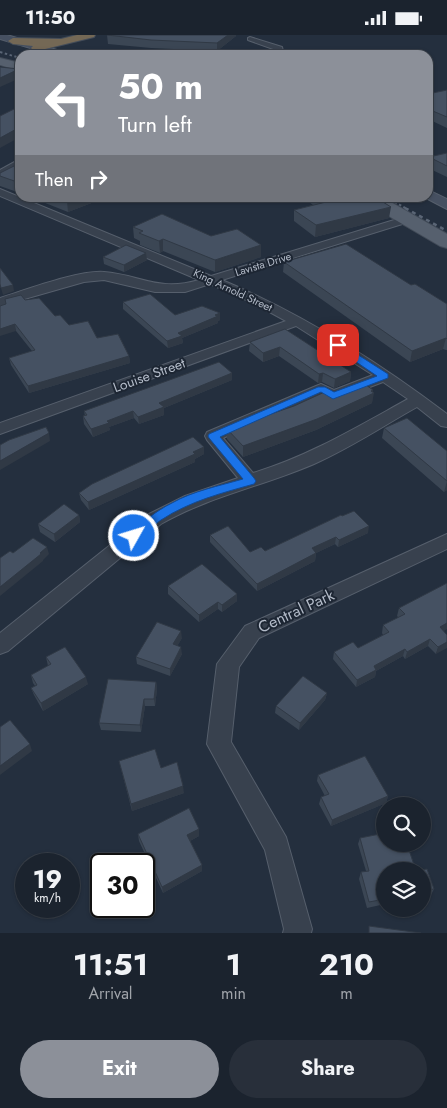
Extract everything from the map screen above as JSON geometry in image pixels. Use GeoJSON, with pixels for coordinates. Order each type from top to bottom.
{"type":"FeatureCollection","features":[{"type":"Feature","properties":{"kind":"highway"},"geometry":{"type":"LineString","coordinates":[[37,48],[79,35]]}},
{"type":"Feature","properties":{"kind":"highway"},"geometry":{"type":"LineString","coordinates":[[37,48],[90,35]]}},
{"type":"Feature","properties":{"kind":"highway"},"geometry":{"type":"LineString","coordinates":[[14,41],[38,43],[59,41]]}},
{"type":"Feature","properties":{"kind":"main road"},"geometry":{"type":"LineString","coordinates":[[0,61],[15,66]]}},
{"type":"Feature","properties":{"kind":"main road"},"geometry":{"type":"LineString","coordinates":[[378,202],[447,241]]}},
{"type":"Feature","properties":{"kind":"street"},"geometry":{"type":"LineString","coordinates":[[0,36],[45,50]]}},
{"type":"Feature","properties":{"kind":"street"},"geometry":{"type":"LineString","coordinates":[[250,39],[279,50]]}},
{"type":"Feature","properties":{"kind":"street"},"geometry":{"type":"LineString","coordinates":[[0,174],[15,165]]}},
{"type":"Feature","properties":{"kind":"street","name":"King Arnold Street"},"geometry":{"type":"LineString","coordinates":[[0,192],[15,198]]}},
{"type":"Feature","properties":{"kind":"street"},"geometry":{"type":"LineString","coordinates":[[433,197],[447,205]]}},
{"type":"Feature","properties":{"kind":"street","name":"King Arnold Street"},"geometry":{"type":"LineString","coordinates":[[24,202],[213,280],[298,321],[384,376],[447,422]]}},
{"type":"Feature","properties":{"kind":"street","name":"Lavista Drive"},"geometry":{"type":"LineString","coordinates":[[0,302],[83,279],[104,276],[168,289],[185,288],[408,219]]}},
{"type":"Feature","properties":{"kind":"street","name":"Louise Street"},"geometry":{"type":"LineString","coordinates":[[0,429],[298,321]]}},
{"type":"Feature","properties":{"kind":"street"},"geometry":{"type":"LineString","coordinates":[[250,481],[213,436],[321,389],[333,395],[384,376]]}},
{"type":"Feature","properties":{"kind":"street"},"geometry":{"type":"LineString","coordinates":[[0,645],[148,525],[177,505],[309,459],[418,400]]}},
{"type":"Feature","properties":{"kind":"street","name":"Central Park"},"geometry":{"type":"LineString","coordinates":[[297,933],[277,846],[219,744],[228,664],[252,631],[447,541]]}},
{"type":"Feature","properties":{"kind":"building"},"geometry":{"type":"Polygon","coordinates":[[[107,35],[228,35],[217,43],[151,40],[107,35]]]}},
{"type":"Feature","properties":{"kind":"building"},"geometry":{"type":"Polygon","coordinates":[[[0,67],[15,69],[15,71],[0,78],[0,67]]]}},
{"type":"Feature","properties":{"kind":"building"},"geometry":{"type":"Polygon","coordinates":[[[447,90],[447,117],[433,111],[433,93],[447,90]]]}},
{"type":"Feature","properties":{"kind":"building"},"geometry":{"type":"Polygon","coordinates":[[[15,108],[15,130],[0,138],[0,116],[15,108]]]}},
{"type":"Feature","properties":{"kind":"building"},"geometry":{"type":"Polygon","coordinates":[[[447,153],[447,166],[433,159],[433,156],[447,153]]]}},
{"type":"Feature","properties":{"kind":"building"},"geometry":{"type":"Polygon","coordinates":[[[15,166],[15,181],[0,176],[0,173],[15,166]]]}},
{"type":"Feature","properties":{"kind":"building"},"geometry":{"type":"Polygon","coordinates":[[[326,202],[383,202],[391,207],[316,225],[294,210],[326,202]]]}},
{"type":"Feature","properties":{"kind":"building"},"geometry":{"type":"Polygon","coordinates":[[[162,214],[211,236],[237,229],[261,245],[215,260],[163,239],[159,241],[139,233],[143,231],[133,227],[162,214]]]}},
{"type":"Feature","properties":{"kind":"building"},"geometry":{"type":"Polygon","coordinates":[[[346,244],[411,285],[415,284],[447,304],[447,339],[412,351],[284,262],[346,244]]]}},
{"type":"Feature","properties":{"kind":"building"},"geometry":{"type":"Polygon","coordinates":[[[126,245],[146,253],[124,265],[103,257],[126,245]]]}},
{"type":"Feature","properties":{"kind":"building"},"geometry":{"type":"Polygon","coordinates":[[[0,268],[13,285],[1,288],[0,268]]]}},
{"type":"Feature","properties":{"kind":"building"},"geometry":{"type":"Polygon","coordinates":[[[150,294],[175,315],[202,306],[220,313],[215,315],[218,316],[178,333],[182,336],[167,341],[123,302],[150,294]]]}},
{"type":"Feature","properties":{"kind":"building"},"geometry":{"type":"Polygon","coordinates":[[[21,295],[25,300],[39,298],[55,316],[60,315],[69,325],[88,321],[97,338],[118,334],[129,356],[28,386],[9,358],[35,350],[15,324],[0,329],[0,306],[6,304],[5,299],[21,295]]]}},
{"type":"Feature","properties":{"kind":"building"},"geometry":{"type":"Polygon","coordinates":[[[285,329],[351,372],[335,379],[323,373],[319,374],[280,347],[263,353],[250,342],[285,329]]]}},
{"type":"Feature","properties":{"kind":"building"},"geometry":{"type":"Polygon","coordinates":[[[219,362],[232,373],[159,403],[164,407],[138,417],[133,411],[107,421],[109,423],[91,429],[83,416],[87,415],[84,411],[219,362]]]}},
{"type":"Feature","properties":{"kind":"building"},"geometry":{"type":"Polygon","coordinates":[[[362,382],[373,390],[371,391],[374,393],[317,419],[243,446],[227,429],[294,406],[329,390],[335,392],[362,382]]]}},
{"type":"Feature","properties":{"kind":"building"},"geometry":{"type":"Polygon","coordinates":[[[407,418],[447,451],[447,481],[384,428],[407,418]]]}},
{"type":"Feature","properties":{"kind":"building"},"geometry":{"type":"Polygon","coordinates":[[[46,427],[49,433],[0,461],[0,445],[46,427]]]}},
{"type":"Feature","properties":{"kind":"building"},"geometry":{"type":"Polygon","coordinates":[[[193,437],[204,447],[193,452],[195,454],[88,502],[79,493],[92,484],[193,437]]]}},
{"type":"Feature","properties":{"kind":"building"},"geometry":{"type":"Polygon","coordinates":[[[64,504],[79,515],[54,534],[38,524],[64,504]]]}},
{"type":"Feature","properties":{"kind":"building"},"geometry":{"type":"Polygon","coordinates":[[[354,511],[369,526],[339,540],[336,537],[312,548],[316,553],[257,584],[210,535],[228,526],[250,552],[261,547],[265,551],[341,515],[354,511]]]}},
{"type":"Feature","properties":{"kind":"building"},"geometry":{"type":"Polygon","coordinates":[[[33,538],[47,547],[0,587],[0,558],[10,551],[13,553],[33,538]]]}},
{"type":"Feature","properties":{"kind":"building"},"geometry":{"type":"Polygon","coordinates":[[[202,564],[237,594],[222,605],[218,602],[199,615],[168,586],[202,564]]]}},
{"type":"Feature","properties":{"kind":"building"},"geometry":{"type":"Polygon","coordinates":[[[447,583],[447,623],[440,627],[447,635],[447,642],[438,647],[430,639],[407,652],[405,649],[374,666],[376,670],[357,680],[334,652],[353,642],[358,648],[389,632],[383,625],[405,614],[399,608],[447,583]]]}},
{"type":"Feature","properties":{"kind":"building"},"geometry":{"type":"Polygon","coordinates":[[[157,622],[181,631],[173,644],[181,647],[170,669],[136,657],[157,622]]]}},
{"type":"Feature","properties":{"kind":"building"},"geometry":{"type":"Polygon","coordinates":[[[65,647],[86,677],[41,703],[31,688],[37,685],[31,675],[51,664],[46,657],[65,647]]]}},
{"type":"Feature","properties":{"kind":"building"},"geometry":{"type":"Polygon","coordinates":[[[303,676],[327,693],[300,723],[276,706],[303,676]]]}},
{"type":"Feature","properties":{"kind":"building"},"geometry":{"type":"Polygon","coordinates":[[[108,679],[156,682],[154,699],[144,699],[140,725],[99,723],[108,679]]]}},
{"type":"Feature","properties":{"kind":"building"},"geometry":{"type":"Polygon","coordinates":[[[10,720],[30,744],[0,766],[0,727],[10,720]]]}},
{"type":"Feature","properties":{"kind":"building"},"geometry":{"type":"Polygon","coordinates":[[[155,749],[161,768],[177,762],[183,786],[131,804],[119,761],[155,749]]]}},
{"type":"Feature","properties":{"kind":"building"},"geometry":{"type":"Polygon","coordinates":[[[365,756],[388,796],[376,797],[376,801],[332,820],[321,797],[329,794],[318,775],[365,756]]]}},
{"type":"Feature","properties":{"kind":"building"},"geometry":{"type":"Polygon","coordinates":[[[189,808],[199,829],[187,835],[202,865],[162,887],[155,872],[155,853],[147,853],[138,834],[189,808]]]}},
{"type":"Feature","properties":{"kind":"building"},"geometry":{"type":"Polygon","coordinates":[[[376,835],[376,852],[410,852],[413,862],[376,862],[376,901],[369,902],[361,872],[369,871],[360,838],[376,835]]]}},
{"type":"Feature","properties":{"kind":"building"},"geometry":{"type":"Polygon","coordinates":[[[369,926],[421,933],[369,933],[369,926]]]}},
{"type":"Feature","properties":{"kind":"railway"},"geometry":{"type":"LineString","coordinates":[[0,52],[15,56]]}},
{"type":"Feature","properties":{"kind":"railway"},"geometry":{"type":"LineString","coordinates":[[395,202],[407,209]]}},
{"type":"Feature","properties":{"kind":"railway"},"geometry":{"type":"LineString","coordinates":[[405,208],[447,231]]}},
{"type":"Feature","properties":{"kind":"route"},"geometry":{"type":"LineString","coordinates":[[134,536],[155,519],[177,505],[202,495],[250,481],[213,436],[321,389],[333,395],[384,376],[338,345]]}}]}
